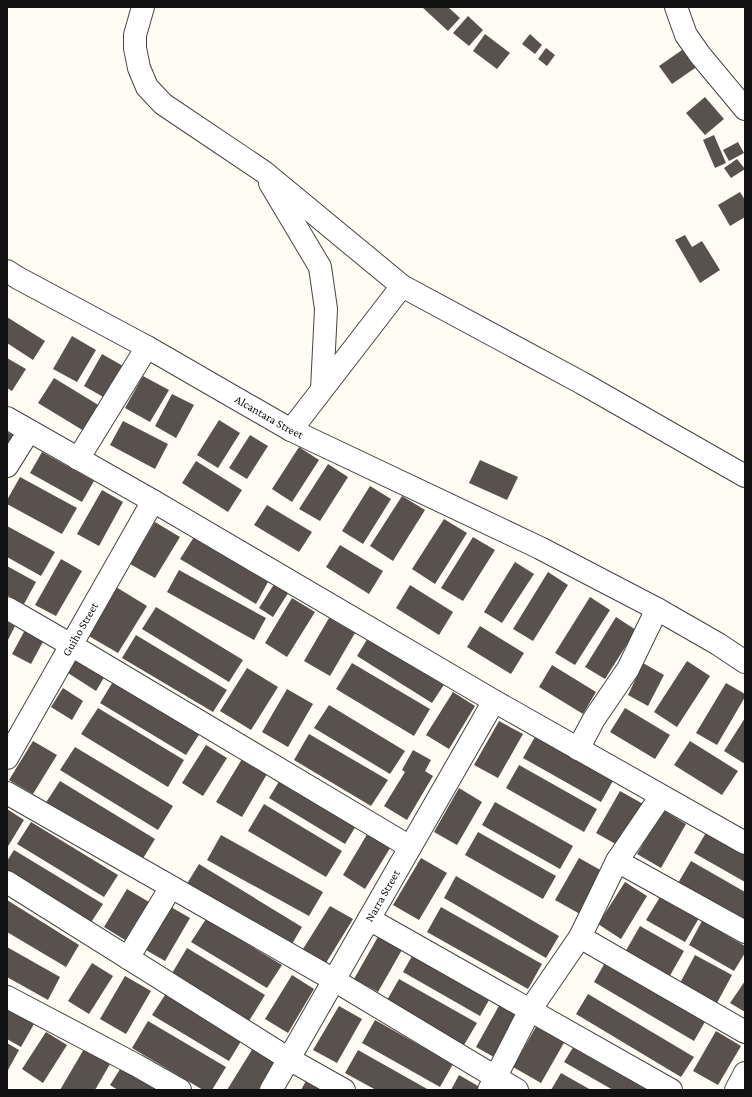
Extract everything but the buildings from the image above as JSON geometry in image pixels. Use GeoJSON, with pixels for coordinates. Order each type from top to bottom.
{"type":"FeatureCollection","features":[{"type":"Feature","properties":{"kind":"street"},"geometry":{"type":"LineString","coordinates":[[143,7],[135,35],[135,48],[139,68],[147,86],[163,104],[264,172],[402,286],[582,383],[745,476]]}},
{"type":"Feature","properties":{"kind":"street"},"geometry":{"type":"LineString","coordinates":[[676,7],[686,35],[700,55],[745,109]]}},
{"type":"Feature","properties":{"kind":"street"},"geometry":{"type":"LineString","coordinates":[[264,172],[320,267],[326,309],[322,389]]}},
{"type":"Feature","properties":{"kind":"street","name":"Alcantara Street"},"geometry":{"type":"LineString","coordinates":[[7,271],[147,347],[291,430],[540,548],[657,609],[718,644],[745,662]]}},
{"type":"Feature","properties":{"kind":"street"},"geometry":{"type":"LineString","coordinates":[[291,430],[402,286]]}},
{"type":"Feature","properties":{"kind":"street"},"geometry":{"type":"LineString","coordinates":[[78,459],[147,347]]}},
{"type":"Feature","properties":{"kind":"street"},"geometry":{"type":"LineString","coordinates":[[7,418],[153,501],[494,701],[745,843]]}},
{"type":"Feature","properties":{"kind":"street"},"geometry":{"type":"LineString","coordinates":[[7,466],[29,431]]}},
{"type":"Feature","properties":{"kind":"street","name":"Guiho Street"},"geometry":{"type":"LineString","coordinates":[[7,758],[153,501]]}},
{"type":"Feature","properties":{"kind":"street"},"geometry":{"type":"LineString","coordinates":[[7,608],[72,645],[410,847]]}},
{"type":"Feature","properties":{"kind":"street"},"geometry":{"type":"LineString","coordinates":[[578,749],[594,719],[628,669],[657,609]]}},
{"type":"Feature","properties":{"kind":"street","name":"Narra Street"},"geometry":{"type":"LineString","coordinates":[[271,1090],[494,701]]}},
{"type":"Feature","properties":{"kind":"street"},"geometry":{"type":"LineString","coordinates":[[7,793],[334,980],[492,1084],[517,1090]]}},
{"type":"Feature","properties":{"kind":"street"},"geometry":{"type":"LineString","coordinates":[[492,1084],[530,1010],[580,937],[617,861],[661,796]]}},
{"type":"Feature","properties":{"kind":"street"},"geometry":{"type":"LineString","coordinates":[[617,861],[745,932]]}},
{"type":"Feature","properties":{"kind":"street"},"geometry":{"type":"LineString","coordinates":[[7,882],[289,1059],[344,1090]]}},
{"type":"Feature","properties":{"kind":"street"},"geometry":{"type":"LineString","coordinates":[[128,958],[171,887]]}},
{"type":"Feature","properties":{"kind":"street"},"geometry":{"type":"LineString","coordinates":[[369,919],[671,1090]]}},
{"type":"Feature","properties":{"kind":"street"},"geometry":{"type":"LineString","coordinates":[[580,937],[745,1032]]}},
{"type":"Feature","properties":{"kind":"street"},"geometry":{"type":"LineString","coordinates":[[7,997],[180,1090]]}},
{"type":"Feature","properties":{"kind":"street"},"geometry":{"type":"LineString","coordinates":[[736,1090],[745,1073]]}}]}
